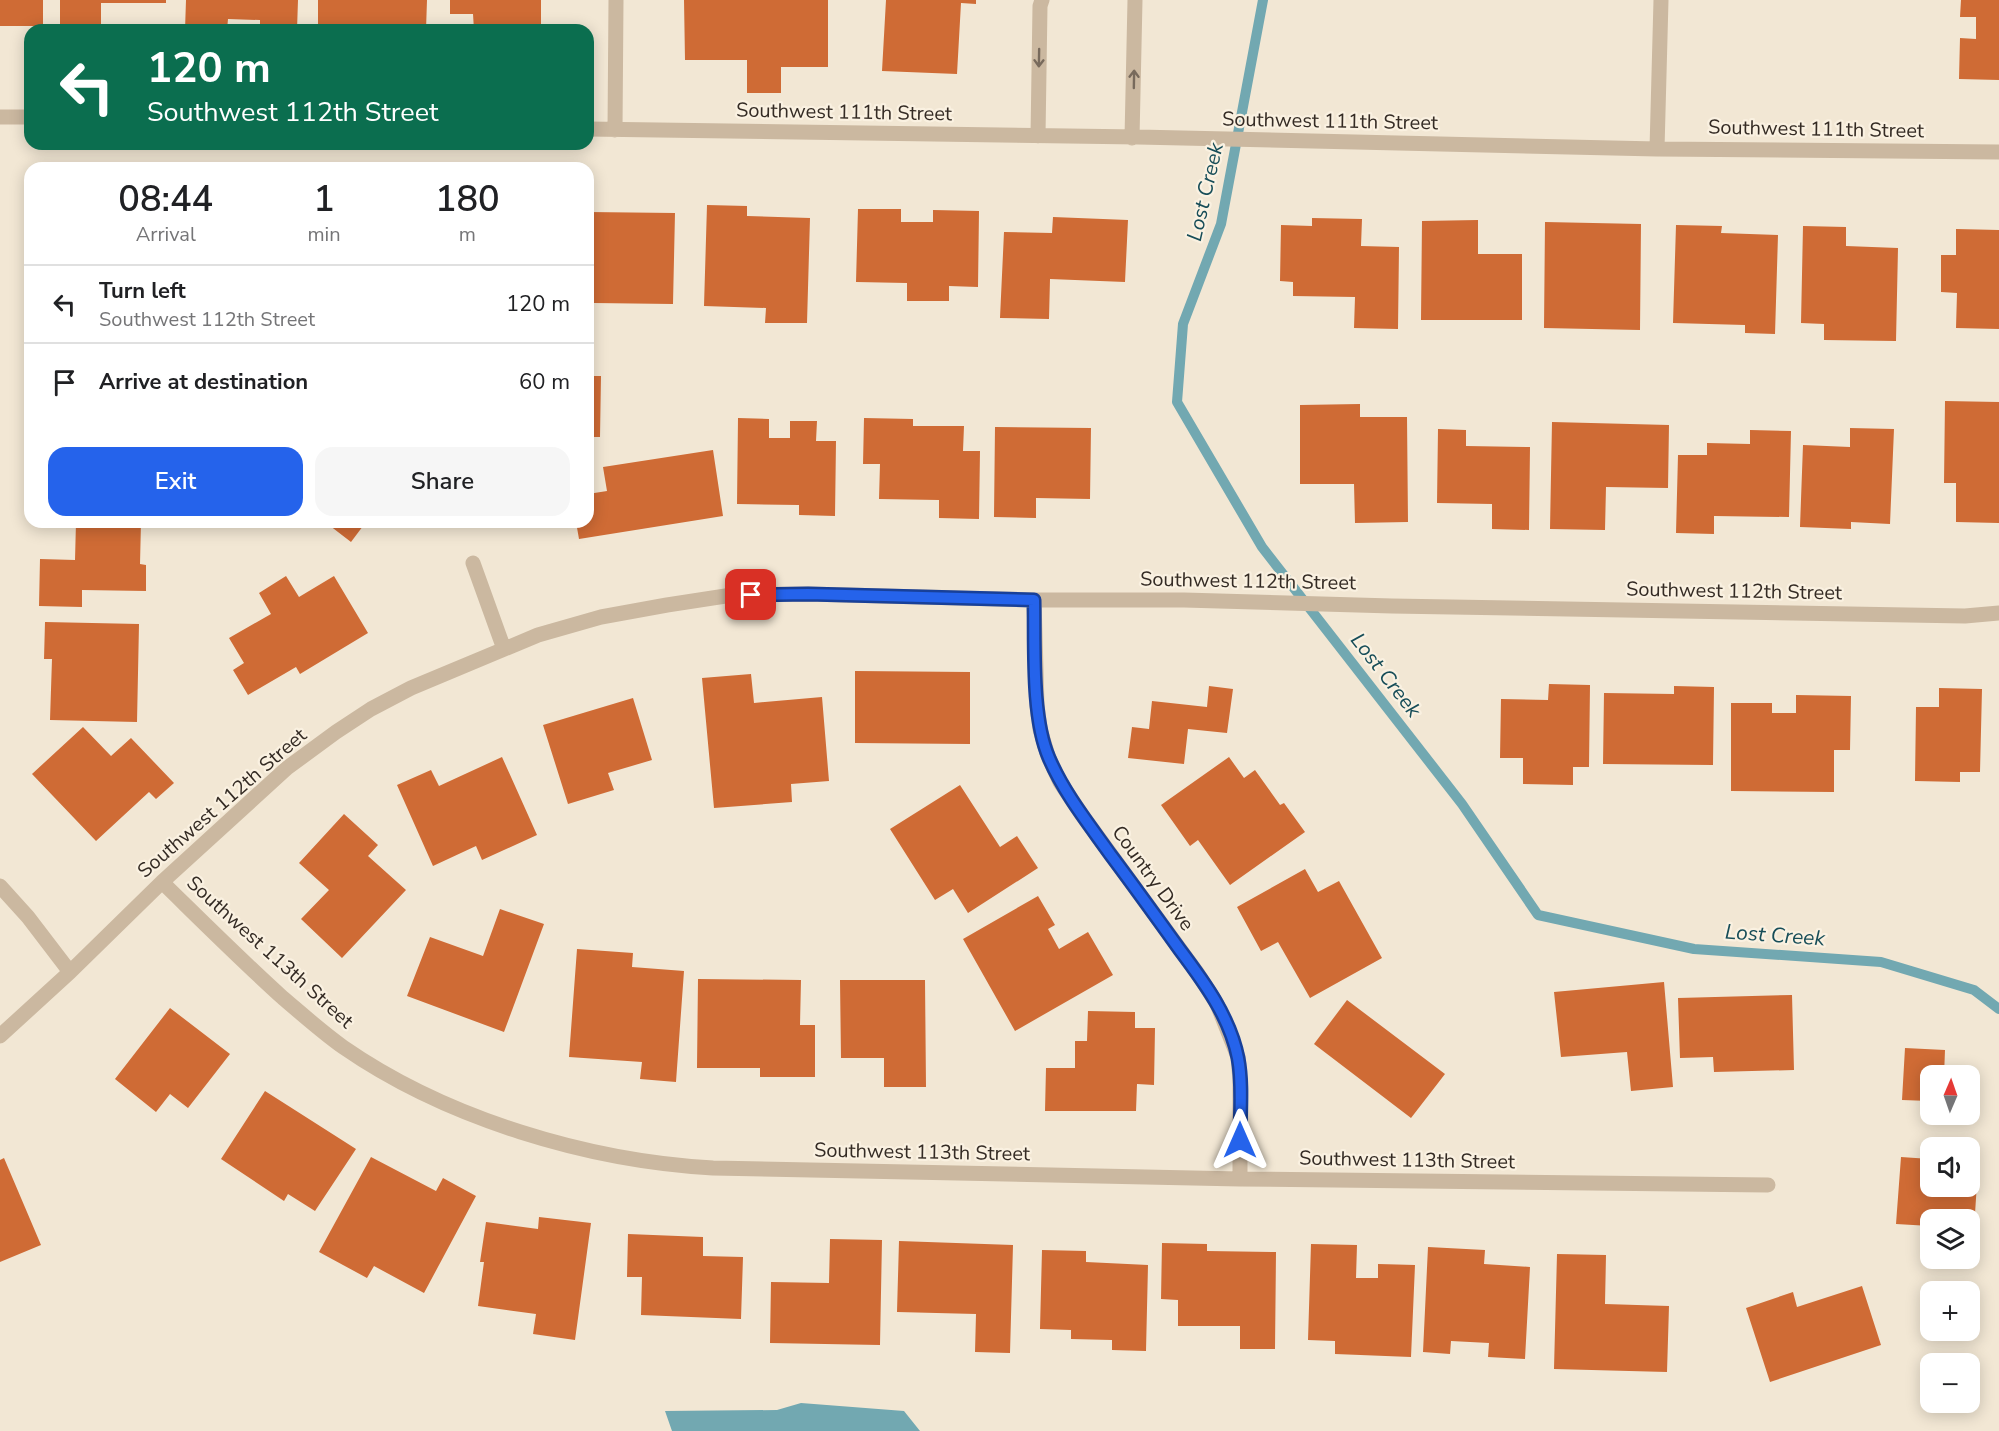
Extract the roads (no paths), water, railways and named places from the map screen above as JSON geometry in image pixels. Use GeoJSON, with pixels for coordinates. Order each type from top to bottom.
{"type":"FeatureCollection","features":[{"type":"Feature","properties":{"kind":"street"},"geometry":{"type":"LineString","coordinates":[[615,130],[616,0]]}},
{"type":"Feature","properties":{"kind":"street"},"geometry":{"type":"LineString","coordinates":[[1038,136],[1040,6],[1042,0]]}},
{"type":"Feature","properties":{"kind":"street"},"geometry":{"type":"LineString","coordinates":[[1135,0],[1135,137]]}},
{"type":"Feature","properties":{"kind":"street"},"geometry":{"type":"LineString","coordinates":[[1657,148],[1661,0]]}},
{"type":"Feature","properties":{"kind":"street"},"geometry":{"type":"LineString","coordinates":[[0,117],[24,117]]}},
{"type":"Feature","properties":{"kind":"street","name":"Southwest 111th Street"},"geometry":{"type":"LineString","coordinates":[[594,129],[1999,152]]}},
{"type":"Feature","properties":{"kind":"street"},"geometry":{"type":"LineString","coordinates":[[473,563],[504,649]]}},
{"type":"Feature","properties":{"kind":"street","name":"Southwest 112th Street"},"geometry":{"type":"LineString","coordinates":[[0,1036],[70,972],[162,882],[288,768],[336,732],[371,709],[411,688],[538,635],[601,617],[667,604],[732,595],[808,594],[1965,616],[1999,613]]}},
{"type":"Feature","properties":{"kind":"street","name":"Country Drive"},"geometry":{"type":"LineString","coordinates":[[1034,600],[1037,705],[1040,729],[1048,756],[1060,782],[1082,815],[1217,1004],[1238,1057],[1240,1179]]}},
{"type":"Feature","properties":{"kind":"street","name":"Southwest 113th Street"},"geometry":{"type":"LineString","coordinates":[[162,882],[252,969],[341,1046],[375,1068],[465,1111],[521,1133],[668,1166],[1240,1179],[1768,1185]]}},
{"type":"Feature","properties":{"kind":"street"},"geometry":{"type":"LineString","coordinates":[[0,886],[28,917],[70,972]]}},
{"type":"Feature","properties":{"kind":"water"},"geometry":{"type":"Polygon","coordinates":[[[801,1403],[904,1411],[920,1431],[672,1431],[665,1411],[777,1410],[801,1403]]]}},
{"type":"Feature","properties":{"kind":"waterway","name":"Lost Creek"},"geometry":{"type":"LineString","coordinates":[[1263,0],[1221,224],[1183,324],[1177,402],[1262,547],[1462,804],[1538,915],[1694,949],[1881,962],[1974,990],[1999,1009]]}}]}
